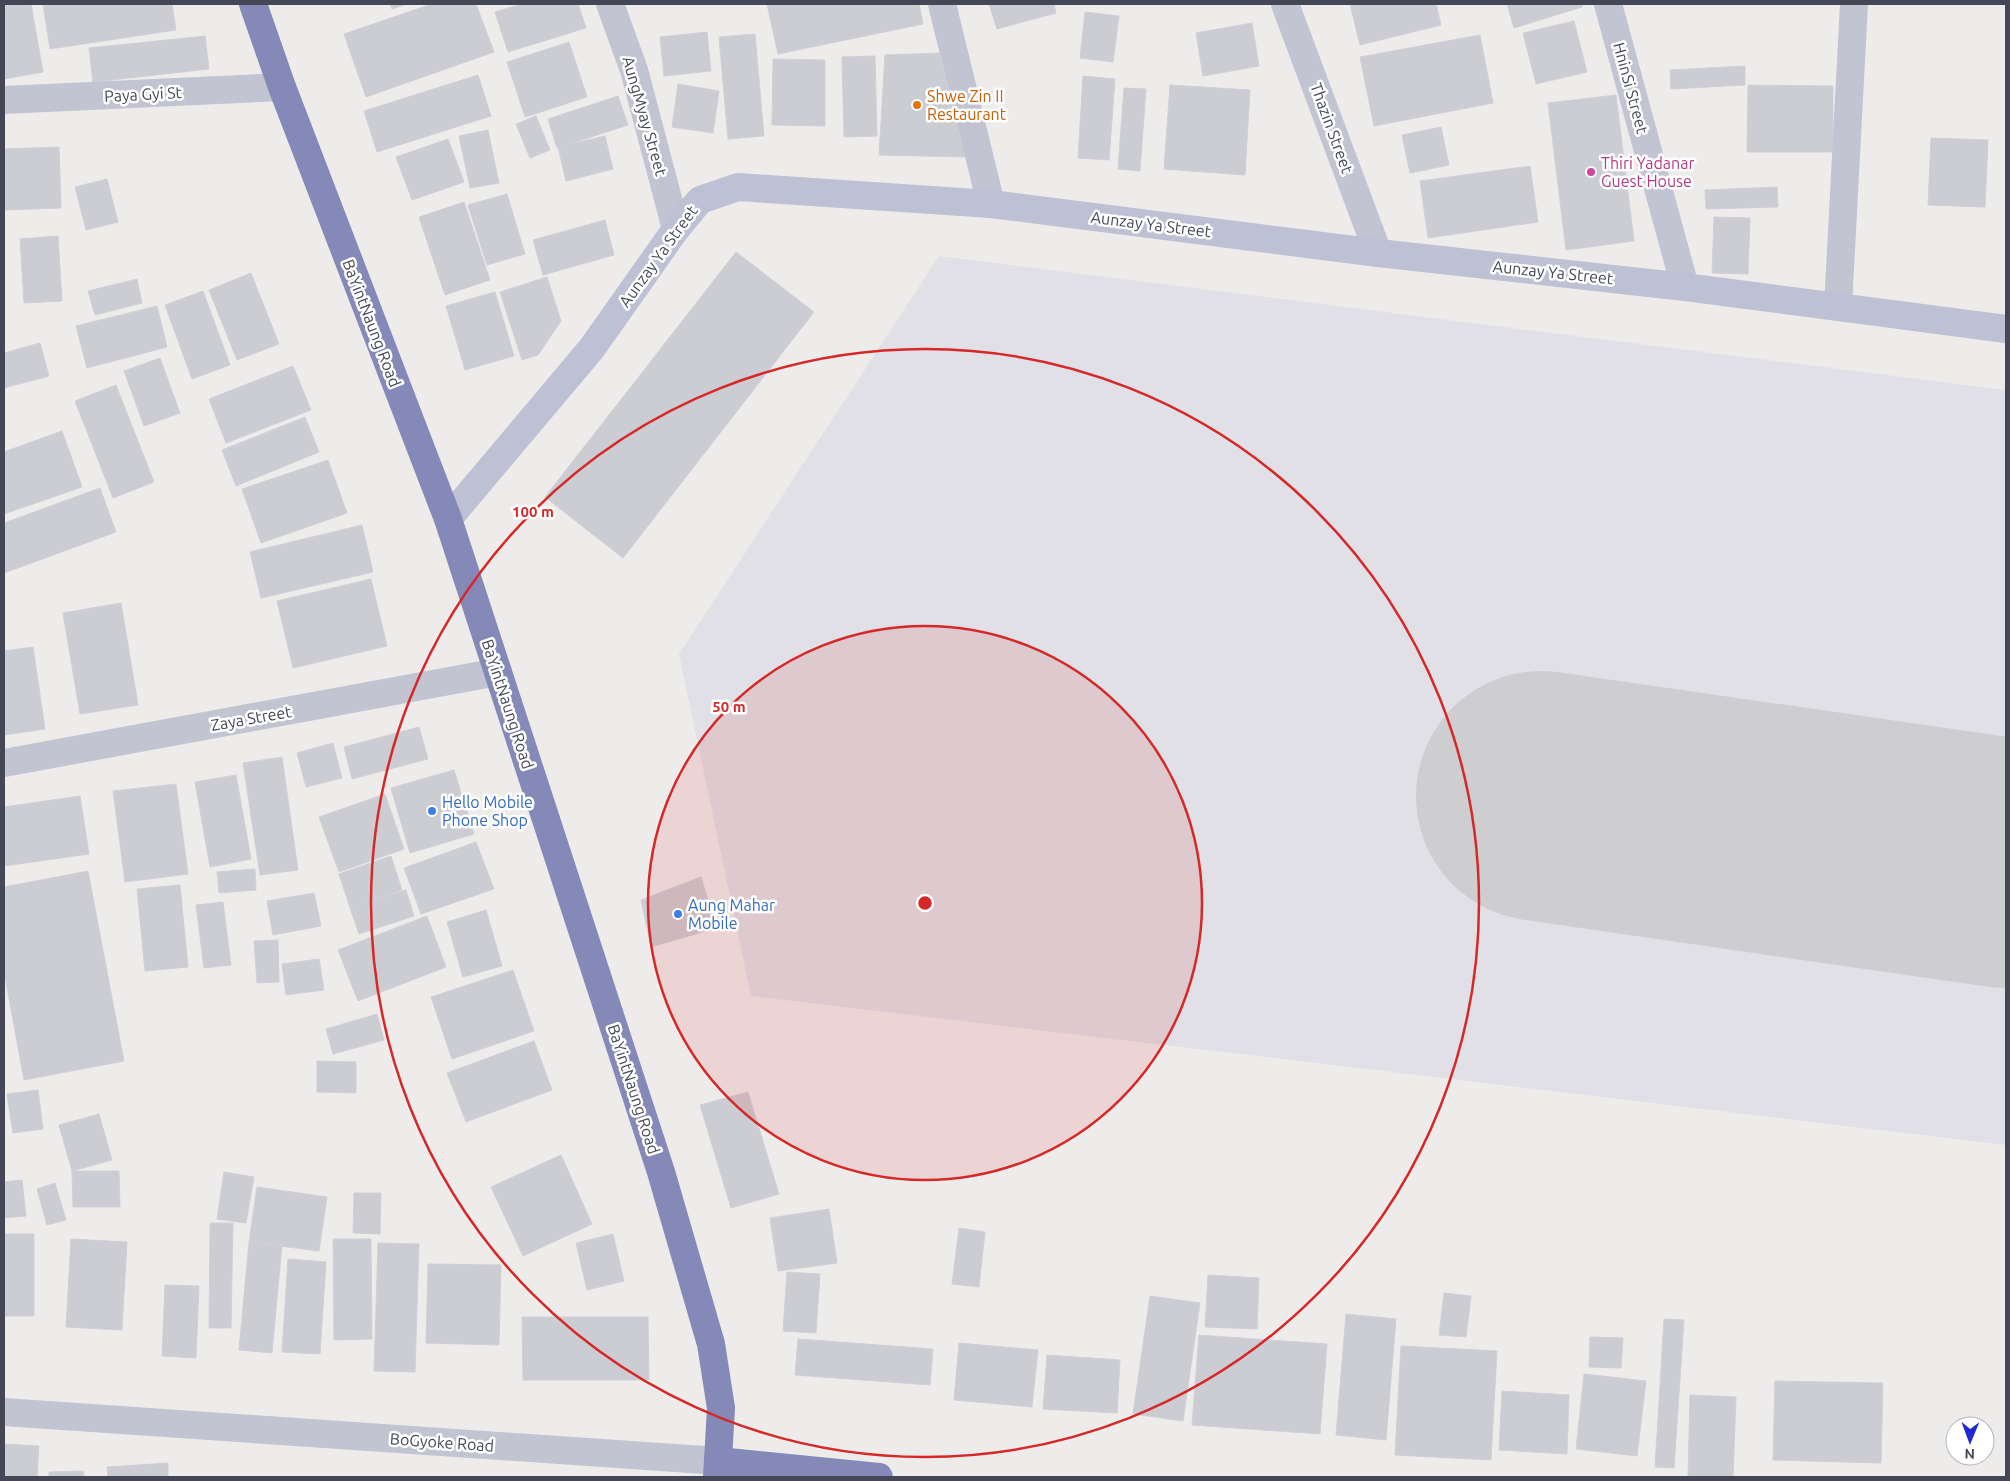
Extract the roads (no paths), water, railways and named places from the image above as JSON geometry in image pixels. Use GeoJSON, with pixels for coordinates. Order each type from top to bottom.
{"type":"FeatureCollection","features":[{"type":"Feature","properties":{"kind":"highway","name":"BaYintNaung Road"},"geometry":{"type":"LineString","coordinates":[[253,4],[282,87],[448,520],[658,1162],[711,1344],[721,1408],[718,1469]]}},
{"type":"Feature","properties":{"kind":"highway","name":"BoGyoke Road"},"geometry":{"type":"LineString","coordinates":[[718,1469],[879,1477]]}},
{"type":"Feature","properties":{"kind":"street","name":"AungMyay Street"},"geometry":{"type":"LineString","coordinates":[[610,4],[634,70],[676,229]]}},
{"type":"Feature","properties":{"kind":"street"},"geometry":{"type":"LineString","coordinates":[[942,4],[991,204]]}},
{"type":"Feature","properties":{"kind":"street","name":"Thazin Street"},"geometry":{"type":"LineString","coordinates":[[1285,4],[1378,253]]}},
{"type":"Feature","properties":{"kind":"street","name":"HninSi Street"},"geometry":{"type":"LineString","coordinates":[[1608,4],[1685,287]]}},
{"type":"Feature","properties":{"kind":"street"},"geometry":{"type":"LineString","coordinates":[[1838,307],[1854,4]]}},
{"type":"Feature","properties":{"kind":"street","name":"Paya Gyi St"},"geometry":{"type":"LineString","coordinates":[[4,100],[282,87]]}},
{"type":"Feature","properties":{"kind":"street","name":"Aunzay Ya Street"},"geometry":{"type":"LineString","coordinates":[[448,520],[592,348],[676,229],[700,200],[738,187],[991,204],[1378,253],[1685,287],[2006,329]]}},
{"type":"Feature","properties":{"kind":"street","name":"Zaya Street"},"geometry":{"type":"LineString","coordinates":[[4,764],[498,672]]}},
{"type":"Feature","properties":{"kind":"street","name":"BoGyoke Road"},"geometry":{"type":"LineString","coordinates":[[4,1412],[718,1469]]}},
{"type":"Feature","properties":{"kind":"place","name":"Shwe Zin II Restaurant"},"geometry":{"type":"Point","coordinates":[917,105]}},
{"type":"Feature","properties":{"kind":"place","name":"Thiri Yadanar Guest House"},"geometry":{"type":"Point","coordinates":[1591,172]}},
{"type":"Feature","properties":{"kind":"place","name":"Hello Mobile Phone Shop"},"geometry":{"type":"Point","coordinates":[432,811]}},
{"type":"Feature","properties":{"kind":"place","name":"Aung Mahar Mobile"},"geometry":{"type":"Point","coordinates":[678,914]}}]}
